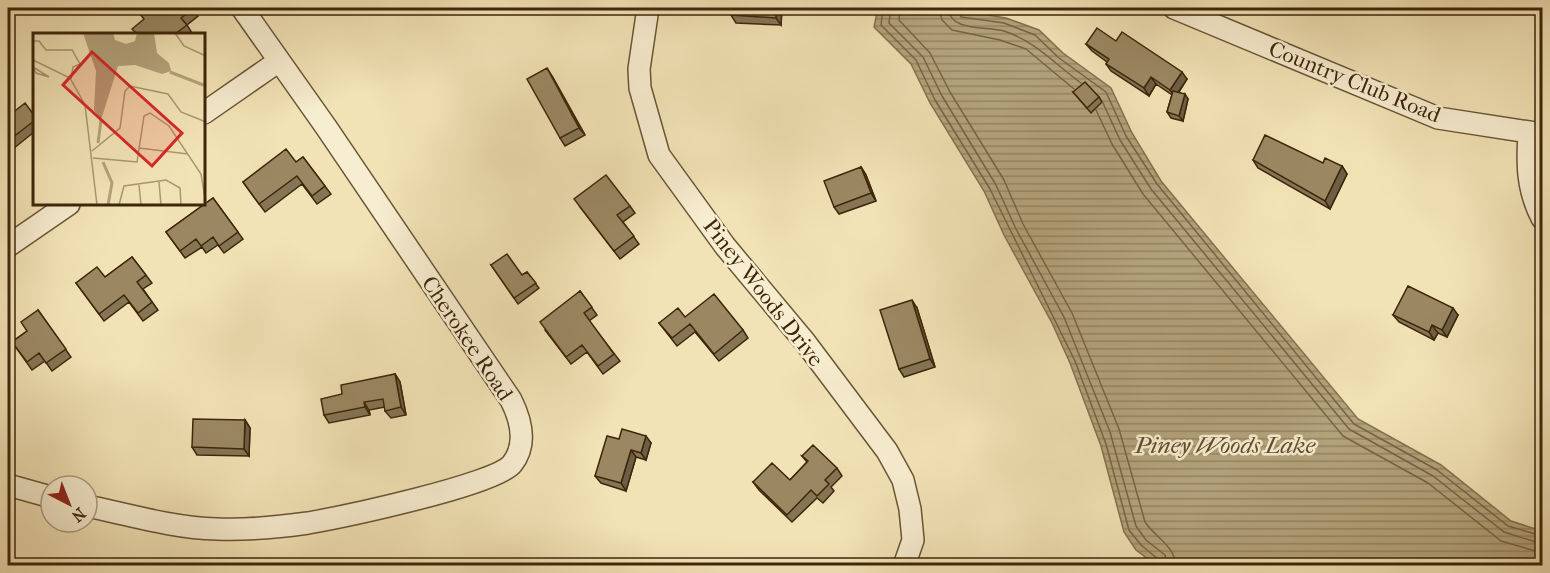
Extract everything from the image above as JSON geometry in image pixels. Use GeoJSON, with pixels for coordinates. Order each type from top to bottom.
{"type":"FeatureCollection","features":[{"type":"Feature","properties":{"kind":"street","name":"Cherokee Road"},"geometry":{"type":"LineString","coordinates":[[99,508],[188,527],[218,529],[307,523],[472,484],[511,466],[521,448],[518,415],[511,400],[242,8]]}},
{"type":"Feature","properties":{"kind":"street","name":"Piney Woods Drive"},"geometry":{"type":"LineString","coordinates":[[648,8],[639,69],[640,88],[659,155],[725,246],[805,342],[887,451],[903,480],[910,509],[914,540],[904,566]]}},
{"type":"Feature","properties":{"kind":"street","name":"Country Club Road"},"geometry":{"type":"LineString","coordinates":[[1174,8],[1438,118],[1536,133]]}},
{"type":"Feature","properties":{"kind":"street"},"geometry":{"type":"LineString","coordinates":[[206,112],[279,61]]}},
{"type":"Feature","properties":{"kind":"street"},"geometry":{"type":"LineString","coordinates":[[1536,133],[1526,169],[1542,218]]}},
{"type":"Feature","properties":{"kind":"street"},"geometry":{"type":"LineString","coordinates":[[8,246],[66,206]]}},
{"type":"Feature","properties":{"kind":"street"},"geometry":{"type":"LineString","coordinates":[[8,485],[39,494]]}},
{"type":"Feature","properties":{"kind":"water","name":"Piney Woods Lake"},"geometry":{"type":"Polygon","coordinates":[[[878,8],[959,8],[963,11],[1006,18],[1039,30],[1063,53],[1111,88],[1132,133],[1161,181],[1358,419],[1441,465],[1511,521],[1542,531],[1542,565],[1156,565],[1136,550],[1124,532],[1101,446],[1070,363],[1052,323],[1004,235],[984,191],[930,103],[911,64],[874,27],[878,8]]]}},
{"type":"Feature","properties":{"kind":"building"},"geometry":{"type":"Polygon","coordinates":[[[146,8],[193,9],[181,18],[187,25],[176,33],[136,33],[132,29],[144,19],[139,13],[146,8]]]}},
{"type":"Feature","properties":{"kind":"building"},"geometry":{"type":"Polygon","coordinates":[[[731,8],[776,8],[776,18],[731,15],[731,8]]]}},
{"type":"Feature","properties":{"kind":"building"},"geometry":{"type":"Polygon","coordinates":[[[1097,28],[1116,41],[1122,32],[1182,72],[1170,90],[1151,77],[1144,88],[1106,64],[1109,59],[1086,44],[1097,28]]]}},
{"type":"Feature","properties":{"kind":"building"},"geometry":{"type":"Polygon","coordinates":[[[547,68],[579,128],[560,138],[527,79],[547,68]]]}},
{"type":"Feature","properties":{"kind":"building"},"geometry":{"type":"Polygon","coordinates":[[[1085,82],[1099,97],[1087,108],[1073,92],[1085,82]]]}},
{"type":"Feature","properties":{"kind":"building"},"geometry":{"type":"Polygon","coordinates":[[[1173,91],[1185,94],[1179,116],[1167,112],[1173,91]]]}},
{"type":"Feature","properties":{"kind":"building"},"geometry":{"type":"Polygon","coordinates":[[[25,103],[33,114],[33,122],[8,141],[8,110],[11,114],[25,103]]]}},
{"type":"Feature","properties":{"kind":"building"},"geometry":{"type":"Polygon","coordinates":[[[1265,135],[1323,163],[1325,158],[1342,166],[1325,201],[1253,160],[1265,135]]]}},
{"type":"Feature","properties":{"kind":"building"},"geometry":{"type":"Polygon","coordinates":[[[286,149],[296,162],[303,157],[325,186],[312,196],[297,176],[259,204],[243,182],[286,149]]]}},
{"type":"Feature","properties":{"kind":"building"},"geometry":{"type":"Polygon","coordinates":[[[861,167],[871,193],[834,207],[824,181],[861,167]]]}},
{"type":"Feature","properties":{"kind":"building"},"geometry":{"type":"Polygon","coordinates":[[[606,175],[630,206],[617,215],[634,236],[614,251],[574,199],[606,175]]]}},
{"type":"Feature","properties":{"kind":"building"},"geometry":{"type":"Polygon","coordinates":[[[213,198],[238,232],[219,246],[213,237],[201,246],[196,239],[180,251],[166,232],[202,206],[206,206],[206,203],[213,198]]]}},
{"type":"Feature","properties":{"kind":"building"},"geometry":{"type":"Polygon","coordinates":[[[507,254],[522,275],[527,272],[536,283],[514,298],[491,265],[507,254]]]}},
{"type":"Feature","properties":{"kind":"building"},"geometry":{"type":"Polygon","coordinates":[[[132,257],[146,275],[137,282],[152,302],[138,313],[124,295],[99,314],[76,283],[97,267],[105,277],[132,257]]]}},
{"type":"Feature","properties":{"kind":"building"},"geometry":{"type":"Polygon","coordinates":[[[1408,286],[1453,308],[1442,330],[1432,325],[1429,332],[1393,315],[1408,286]]]}},
{"type":"Feature","properties":{"kind":"building"},"geometry":{"type":"Polygon","coordinates":[[[580,291],[592,307],[584,313],[614,354],[598,366],[582,345],[566,357],[540,322],[580,291]]]}},
{"type":"Feature","properties":{"kind":"building"},"geometry":{"type":"Polygon","coordinates":[[[714,294],[743,330],[714,354],[690,324],[672,338],[659,323],[678,308],[685,317],[714,294]]]}},
{"type":"Feature","properties":{"kind":"building"},"geometry":{"type":"Polygon","coordinates":[[[912,300],[930,359],[899,369],[880,310],[912,300]]]}},
{"type":"Feature","properties":{"kind":"building"},"geometry":{"type":"Polygon","coordinates":[[[38,310],[66,349],[46,363],[39,353],[27,362],[12,342],[27,331],[21,322],[38,310]]]}},
{"type":"Feature","properties":{"kind":"building"},"geometry":{"type":"Polygon","coordinates":[[[395,374],[401,407],[385,411],[383,399],[364,402],[365,407],[324,415],[321,399],[342,394],[341,385],[395,374]]]}},
{"type":"Feature","properties":{"kind":"building"},"geometry":{"type":"Polygon","coordinates":[[[193,419],[245,420],[244,449],[192,447],[193,419]]]}},
{"type":"Feature","properties":{"kind":"building"},"geometry":{"type":"Polygon","coordinates":[[[622,429],[646,436],[641,453],[631,450],[621,483],[595,476],[607,436],[619,439],[622,429]]]}},
{"type":"Feature","properties":{"kind":"building"},"geometry":{"type":"Polygon","coordinates":[[[813,445],[837,468],[825,480],[829,484],[817,496],[811,490],[787,515],[753,482],[772,463],[790,480],[808,461],[802,456],[813,445]]]}}]}
